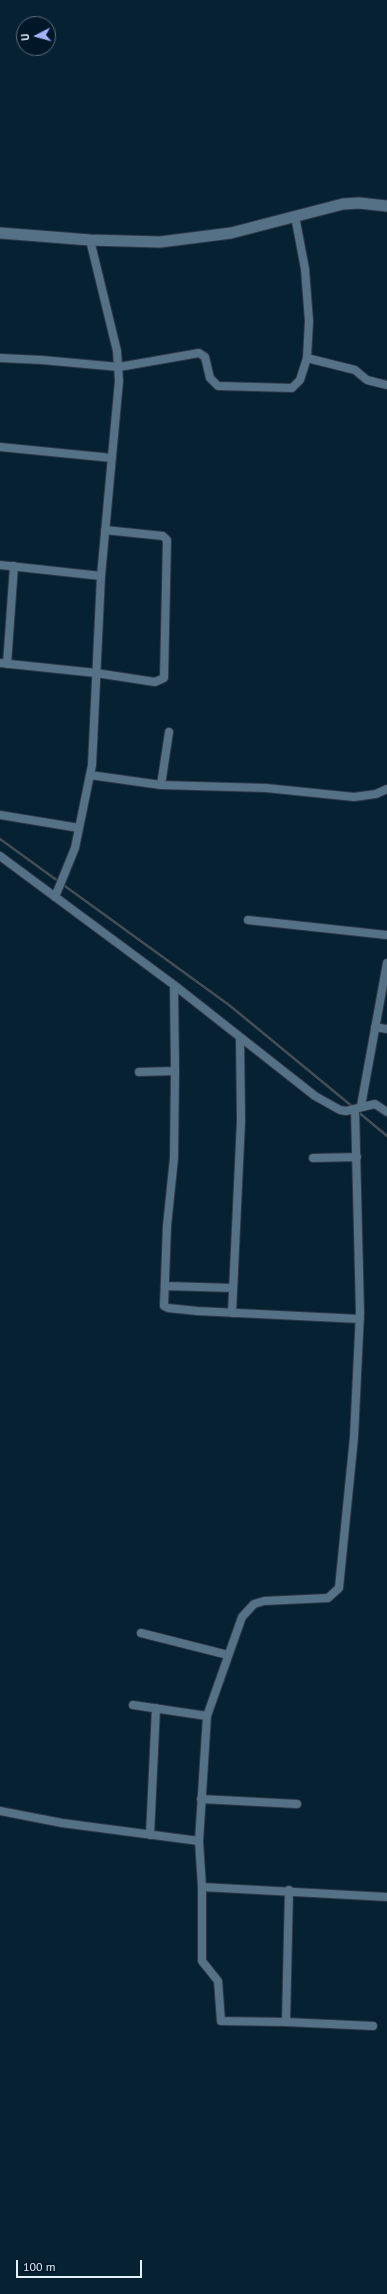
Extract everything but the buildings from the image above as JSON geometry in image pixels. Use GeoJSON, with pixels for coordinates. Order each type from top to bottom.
{"type":"FeatureCollection","features":[{"type":"Feature","properties":{"kind":"main road"},"geometry":{"type":"LineString","coordinates":[[0,233],[90,240],[160,242],[204,238],[231,233],[343,204],[359,203],[387,206]]}},
{"type":"Feature","properties":{"kind":"street"},"geometry":{"type":"LineString","coordinates":[[0,358],[119,367],[199,353],[205,357],[210,378],[218,386],[292,388],[300,380],[307,358],[309,321],[308,295],[295,216]]}},
{"type":"Feature","properties":{"kind":"street"},"geometry":{"type":"LineString","coordinates":[[55,897],[75,848],[90,775],[101,576],[119,367],[90,240]]}},
{"type":"Feature","properties":{"kind":"street"},"geometry":{"type":"LineString","coordinates":[[307,358],[355,370],[366,380],[387,385]]}},
{"type":"Feature","properties":{"kind":"street"},"geometry":{"type":"LineString","coordinates":[[0,447],[112,458]]}},
{"type":"Feature","properties":{"kind":"street"},"geometry":{"type":"LineString","coordinates":[[14,566],[4,663],[96,673],[155,682],[161,681],[164,678],[167,540],[163,536],[105,530]]}},
{"type":"Feature","properties":{"kind":"street"},"geometry":{"type":"LineString","coordinates":[[0,565],[101,576]]}},
{"type":"Feature","properties":{"kind":"street"},"geometry":{"type":"LineString","coordinates":[[161,785],[169,732]]}},
{"type":"Feature","properties":{"kind":"street"},"geometry":{"type":"LineString","coordinates":[[90,775],[161,785],[258,788],[354,797],[376,794],[387,789]]}},
{"type":"Feature","properties":{"kind":"street"},"geometry":{"type":"LineString","coordinates":[[0,815],[79,828]]}},
{"type":"Feature","properties":{"kind":"street"},"geometry":{"type":"LineString","coordinates":[[0,856],[174,985],[315,1096],[340,1110],[375,1104],[387,1112]]}},
{"type":"Feature","properties":{"kind":"street"},"geometry":{"type":"LineString","coordinates":[[248,920],[387,935]]}},
{"type":"Feature","properties":{"kind":"street"},"geometry":{"type":"LineString","coordinates":[[373,2026],[221,2021],[218,1981],[202,1962],[202,1886],[199,1841],[207,1716],[242,1617],[254,1604],[264,1601],[328,1598],[339,1588],[354,1437],[360,1319],[357,1157],[358,1108],[387,963]]}},
{"type":"Feature","properties":{"kind":"street"},"geometry":{"type":"LineString","coordinates":[[174,985],[176,1071],[174,1158],[166,1226],[164,1302],[166,1308],[232,1313],[360,1319]]}},
{"type":"Feature","properties":{"kind":"street"},"geometry":{"type":"LineString","coordinates":[[375,1027],[387,1029]]}},
{"type":"Feature","properties":{"kind":"street"},"geometry":{"type":"LineString","coordinates":[[232,1313],[241,1121],[240,1038]]}},
{"type":"Feature","properties":{"kind":"street"},"geometry":{"type":"LineString","coordinates":[[139,1072],[176,1071]]}},
{"type":"Feature","properties":{"kind":"street"},"geometry":{"type":"LineString","coordinates":[[313,1158],[357,1157]]}},
{"type":"Feature","properties":{"kind":"street"},"geometry":{"type":"LineString","coordinates":[[165,1286],[233,1288]]}},
{"type":"Feature","properties":{"kind":"street"},"geometry":{"type":"LineString","coordinates":[[141,1633],[228,1655]]}},
{"type":"Feature","properties":{"kind":"street"},"geometry":{"type":"LineString","coordinates":[[133,1705],[207,1716]]}},
{"type":"Feature","properties":{"kind":"street"},"geometry":{"type":"LineString","coordinates":[[150,1835],[156,1708]]}},
{"type":"Feature","properties":{"kind":"street"},"geometry":{"type":"LineString","coordinates":[[201,1799],[297,1804]]}},
{"type":"Feature","properties":{"kind":"street"},"geometry":{"type":"LineString","coordinates":[[0,1811],[62,1823],[199,1841]]}},
{"type":"Feature","properties":{"kind":"street"},"geometry":{"type":"LineString","coordinates":[[202,1886],[387,1897]]}},
{"type":"Feature","properties":{"kind":"street"},"geometry":{"type":"LineString","coordinates":[[286,2022],[289,1890]]}},
{"type":"Feature","properties":{"kind":"waterway"},"geometry":{"type":"LineString","coordinates":[[0,839],[229,1005],[353,1107]]}},
{"type":"Feature","properties":{"kind":"waterway"},"geometry":{"type":"LineString","coordinates":[[357,1111],[387,1136]]}}]}
